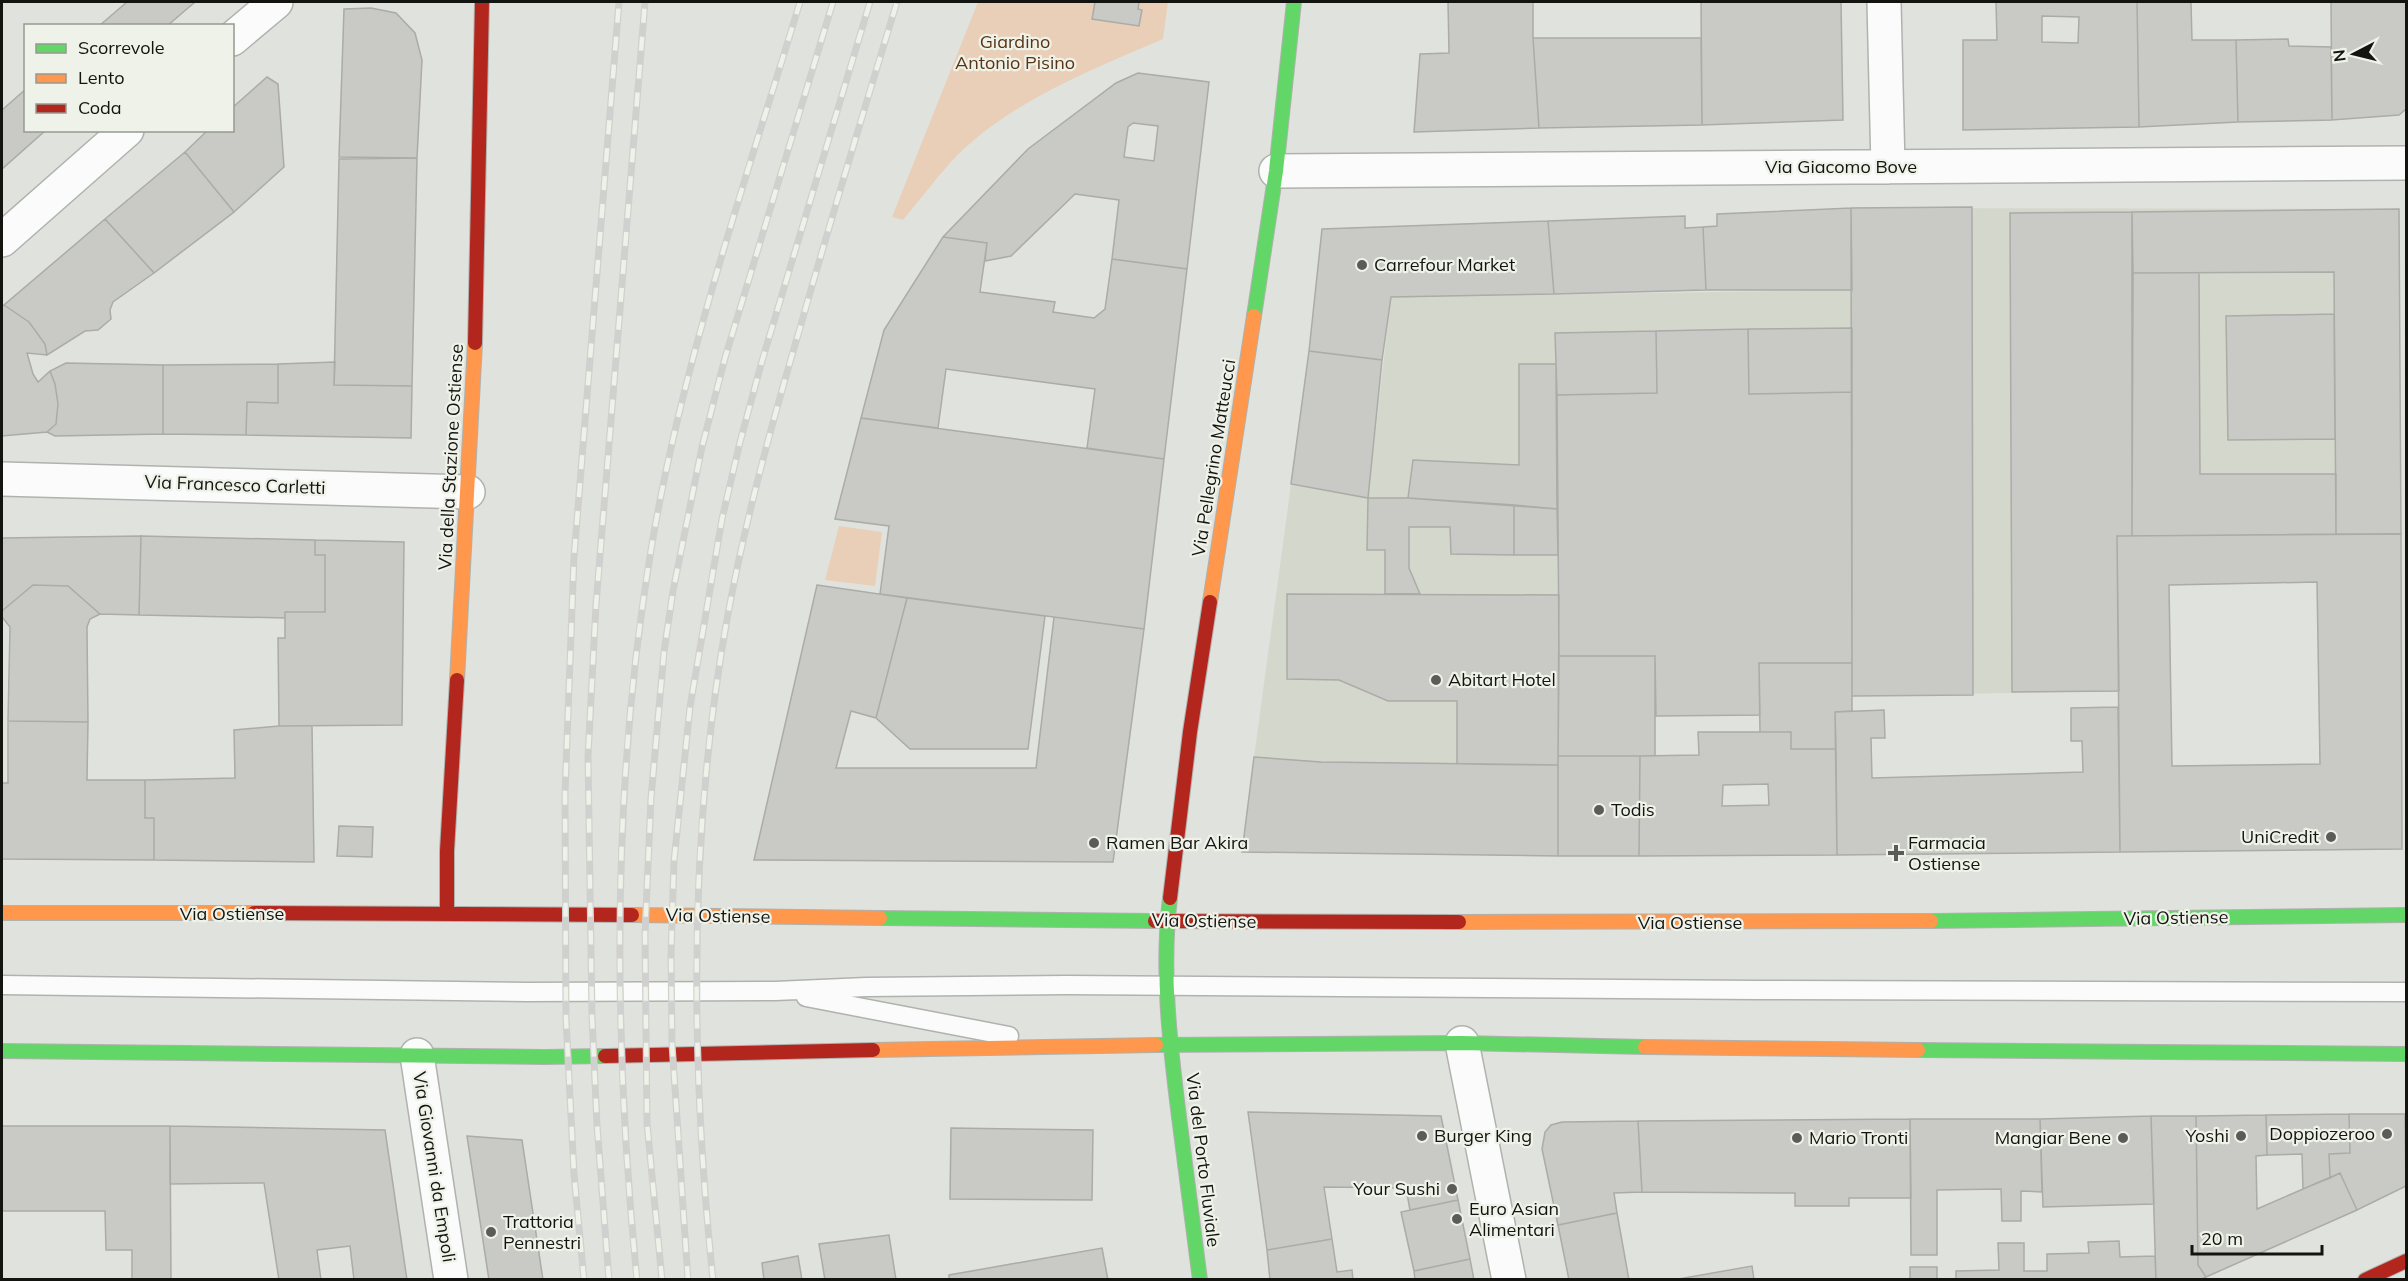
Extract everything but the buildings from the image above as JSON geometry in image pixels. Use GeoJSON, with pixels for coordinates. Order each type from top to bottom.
{"type":"FeatureCollection","features":[{"type":"Feature","properties":{"kind":"main road","name":"Via della Stazione Ostiense"},"geometry":{"type":"LineString","coordinates":[[447,914],[448,839],[475,339],[482,2]]}},
{"type":"Feature","properties":{"kind":"main road","name":"Via Pellegrino Matteucci"},"geometry":{"type":"LineString","coordinates":[[1167,986],[1167,920],[1190,732],[1276,171],[1294,2]]}},
{"type":"Feature","properties":{"kind":"main road","name":"Via Ostiense"},"geometry":{"type":"LineString","coordinates":[[2,913],[1757,923],[2406,915]]}},
{"type":"Feature","properties":{"kind":"main road"},"geometry":{"type":"LineString","coordinates":[[1167,986],[1170,1045]]}},
{"type":"Feature","properties":{"kind":"main road"},"geometry":{"type":"LineString","coordinates":[[2,1052],[544,1057],[1170,1045],[1462,1044],[2406,1054]]}},
{"type":"Feature","properties":{"kind":"main road","name":"Via del Porto Fluviale"},"geometry":{"type":"LineString","coordinates":[[1170,1045],[1200,1280]]}},
{"type":"Feature","properties":{"kind":"main road"},"geometry":{"type":"LineString","coordinates":[[2365,1280],[2406,1261]]}},
{"type":"Feature","properties":{"kind":"street"},"geometry":{"type":"LineString","coordinates":[[234,37],[276,2]]}},
{"type":"Feature","properties":{"kind":"street"},"geometry":{"type":"LineString","coordinates":[[1884,2],[1888,167]]}},
{"type":"Feature","properties":{"kind":"street"},"geometry":{"type":"LineString","coordinates":[[2,240],[125,132]]}},
{"type":"Feature","properties":{"kind":"street","name":"Via Giacomo Bove"},"geometry":{"type":"LineString","coordinates":[[1276,171],[2406,163]]}},
{"type":"Feature","properties":{"kind":"street","name":"Via Francesco Carletti"},"geometry":{"type":"LineString","coordinates":[[2,479],[468,492]]}},
{"type":"Feature","properties":{"kind":"street"},"geometry":{"type":"LineString","coordinates":[[1462,1044],[1509,1280]]}},
{"type":"Feature","properties":{"kind":"street","name":"Via Giovanni da Empoli"},"geometry":{"type":"LineString","coordinates":[[417,1055],[452,1280]]}},
{"type":"Feature","properties":{"kind":"lane"},"geometry":{"type":"LineString","coordinates":[[2,985],[527,992],[1055,985],[2406,992]]}},
{"type":"Feature","properties":{"kind":"lane"},"geometry":{"type":"LineString","coordinates":[[775,990],[1066,1047]]}},
{"type":"Feature","properties":{"kind":"shaded area"},"geometry":{"type":"Polygon","coordinates":[[[1851,208],[2399,209],[2401,534],[2117,536],[2119,691],[1852,696],[1760,715],[1656,716],[1655,656],[1559,656],[1558,587],[1558,765],[1321,762],[1254,757],[1291,484],[1368,497],[1391,297],[1852,290],[1851,208]]]}},
{"type":"Feature","properties":{"kind":"green space","name":"Giardino Antonio Pisino"},"geometry":{"type":"Polygon","coordinates":[[[978,2],[1168,2],[1163,39],[1050,90],[996,123],[950,163],[903,220],[892,217],[978,2]]]}},
{"type":"Feature","properties":{"kind":"green space"},"geometry":{"type":"Polygon","coordinates":[[[839,526],[882,532],[875,586],[825,580],[839,526]]]}},
{"type":"Feature","properties":{"kind":"railway"},"geometry":{"type":"LineString","coordinates":[[584,1280],[574,1174],[566,1019],[565,793],[574,557],[619,2]]}},
{"type":"Feature","properties":{"kind":"railway"},"geometry":{"type":"LineString","coordinates":[[609,1280],[597,1125],[592,1017],[588,756],[596,605],[645,2]]}},
{"type":"Feature","properties":{"kind":"railway"},"geometry":{"type":"LineString","coordinates":[[637,1280],[623,1098],[620,914],[629,731],[638,640],[664,480],[697,342],[800,2]]}},
{"type":"Feature","properties":{"kind":"railway"},"geometry":{"type":"LineString","coordinates":[[662,1280],[647,1123],[645,934],[651,798],[664,652],[673,591],[702,447],[725,358],[833,2]]}},
{"type":"Feature","properties":{"kind":"railway"},"geometry":{"type":"LineString","coordinates":[[688,1280],[672,1044],[671,955],[674,861],[690,707],[722,519],[740,442],[762,361],[870,2]]}},
{"type":"Feature","properties":{"kind":"railway"},"geometry":{"type":"LineString","coordinates":[[713,1280],[700,1113],[697,946],[700,862],[715,696],[735,578],[760,470],[897,2]]}},
{"type":"Feature","properties":{"kind":"traffic: fast"},"geometry":{"type":"LineString","coordinates":[[1254,316],[1276,171],[1294,2]]}},
{"type":"Feature","properties":{"kind":"traffic: fast"},"geometry":{"type":"LineString","coordinates":[[1170,898],[1166,952],[1170,1035],[1200,1280]]}},
{"type":"Feature","properties":{"kind":"traffic: fast"},"geometry":{"type":"LineString","coordinates":[[1931,921],[2406,915]]}},
{"type":"Feature","properties":{"kind":"traffic: fast"},"geometry":{"type":"LineString","coordinates":[[880,918],[1155,921]]}},
{"type":"Feature","properties":{"kind":"traffic: fast"},"geometry":{"type":"LineString","coordinates":[[1156,1045],[1462,1043],[1645,1047]]}},
{"type":"Feature","properties":{"kind":"traffic: fast"},"geometry":{"type":"LineString","coordinates":[[1918,1050],[2406,1054]]}},
{"type":"Feature","properties":{"kind":"traffic: fast"},"geometry":{"type":"LineString","coordinates":[[2,1051],[605,1056]]}},
{"type":"Feature","properties":{"kind":"traffic: slow"},"geometry":{"type":"LineString","coordinates":[[1210,602],[1254,316]]}},
{"type":"Feature","properties":{"kind":"traffic: slow"},"geometry":{"type":"LineString","coordinates":[[457,680],[475,343]]}},
{"type":"Feature","properties":{"kind":"traffic: slow"},"geometry":{"type":"LineString","coordinates":[[2,913],[254,913]]}},
{"type":"Feature","properties":{"kind":"traffic: slow"},"geometry":{"type":"LineString","coordinates":[[632,915],[880,918]]}},
{"type":"Feature","properties":{"kind":"traffic: slow"},"geometry":{"type":"LineString","coordinates":[[1459,922],[1931,921]]}},
{"type":"Feature","properties":{"kind":"traffic: slow"},"geometry":{"type":"LineString","coordinates":[[873,1050],[1156,1045]]}},
{"type":"Feature","properties":{"kind":"traffic: slow"},"geometry":{"type":"LineString","coordinates":[[1645,1047],[1918,1050]]}},
{"type":"Feature","properties":{"kind":"traffic: jam"},"geometry":{"type":"LineString","coordinates":[[475,343],[482,2]]}},
{"type":"Feature","properties":{"kind":"traffic: jam"},"geometry":{"type":"LineString","coordinates":[[1170,898],[1190,732],[1210,602]]}},
{"type":"Feature","properties":{"kind":"traffic: jam"},"geometry":{"type":"LineString","coordinates":[[447,914],[447,851],[457,680]]}},
{"type":"Feature","properties":{"kind":"traffic: jam"},"geometry":{"type":"LineString","coordinates":[[254,913],[632,915]]}},
{"type":"Feature","properties":{"kind":"traffic: jam"},"geometry":{"type":"LineString","coordinates":[[1155,921],[1459,922]]}},
{"type":"Feature","properties":{"kind":"traffic: jam"},"geometry":{"type":"LineString","coordinates":[[605,1056],[873,1050]]}},
{"type":"Feature","properties":{"kind":"traffic: jam"},"geometry":{"type":"LineString","coordinates":[[2365,1280],[2406,1261]]}},
{"type":"Feature","properties":{"kind":"place","name":"Carrefour Market"},"geometry":{"type":"Point","coordinates":[1362,265]}},
{"type":"Feature","properties":{"kind":"place","name":"Abitart Hotel"},"geometry":{"type":"Point","coordinates":[1436,680]}},
{"type":"Feature","properties":{"kind":"place","name":"Todis"},"geometry":{"type":"Point","coordinates":[1599,810]}},
{"type":"Feature","properties":{"kind":"place","name":"UniCredit"},"geometry":{"type":"Point","coordinates":[2331,837]}},
{"type":"Feature","properties":{"kind":"place","name":"Ramen Bar Akira"},"geometry":{"type":"Point","coordinates":[1094,843]}},
{"type":"Feature","properties":{"kind":"place","name":"Farmacia Ostiense"},"geometry":{"type":"Point","coordinates":[1896,853]}},
{"type":"Feature","properties":{"kind":"place","name":"Doppiozeroo"},"geometry":{"type":"Point","coordinates":[2387,1134]}},
{"type":"Feature","properties":{"kind":"place","name":"Burger King"},"geometry":{"type":"Point","coordinates":[1422,1136]}},
{"type":"Feature","properties":{"kind":"place","name":"Yoshi"},"geometry":{"type":"Point","coordinates":[2241,1136]}},
{"type":"Feature","properties":{"kind":"place","name":"Mario Tronti"},"geometry":{"type":"Point","coordinates":[1797,1138]}},
{"type":"Feature","properties":{"kind":"place","name":"Mangiar Bene"},"geometry":{"type":"Point","coordinates":[2123,1138]}},
{"type":"Feature","properties":{"kind":"place","name":"Your Sushi"},"geometry":{"type":"Point","coordinates":[1452,1189]}},
{"type":"Feature","properties":{"kind":"place","name":"Euro Asian Alimentari"},"geometry":{"type":"Point","coordinates":[1457,1219]}},
{"type":"Feature","properties":{"kind":"place","name":"Trattoria Pennestri"},"geometry":{"type":"Point","coordinates":[491,1232]}}]}
